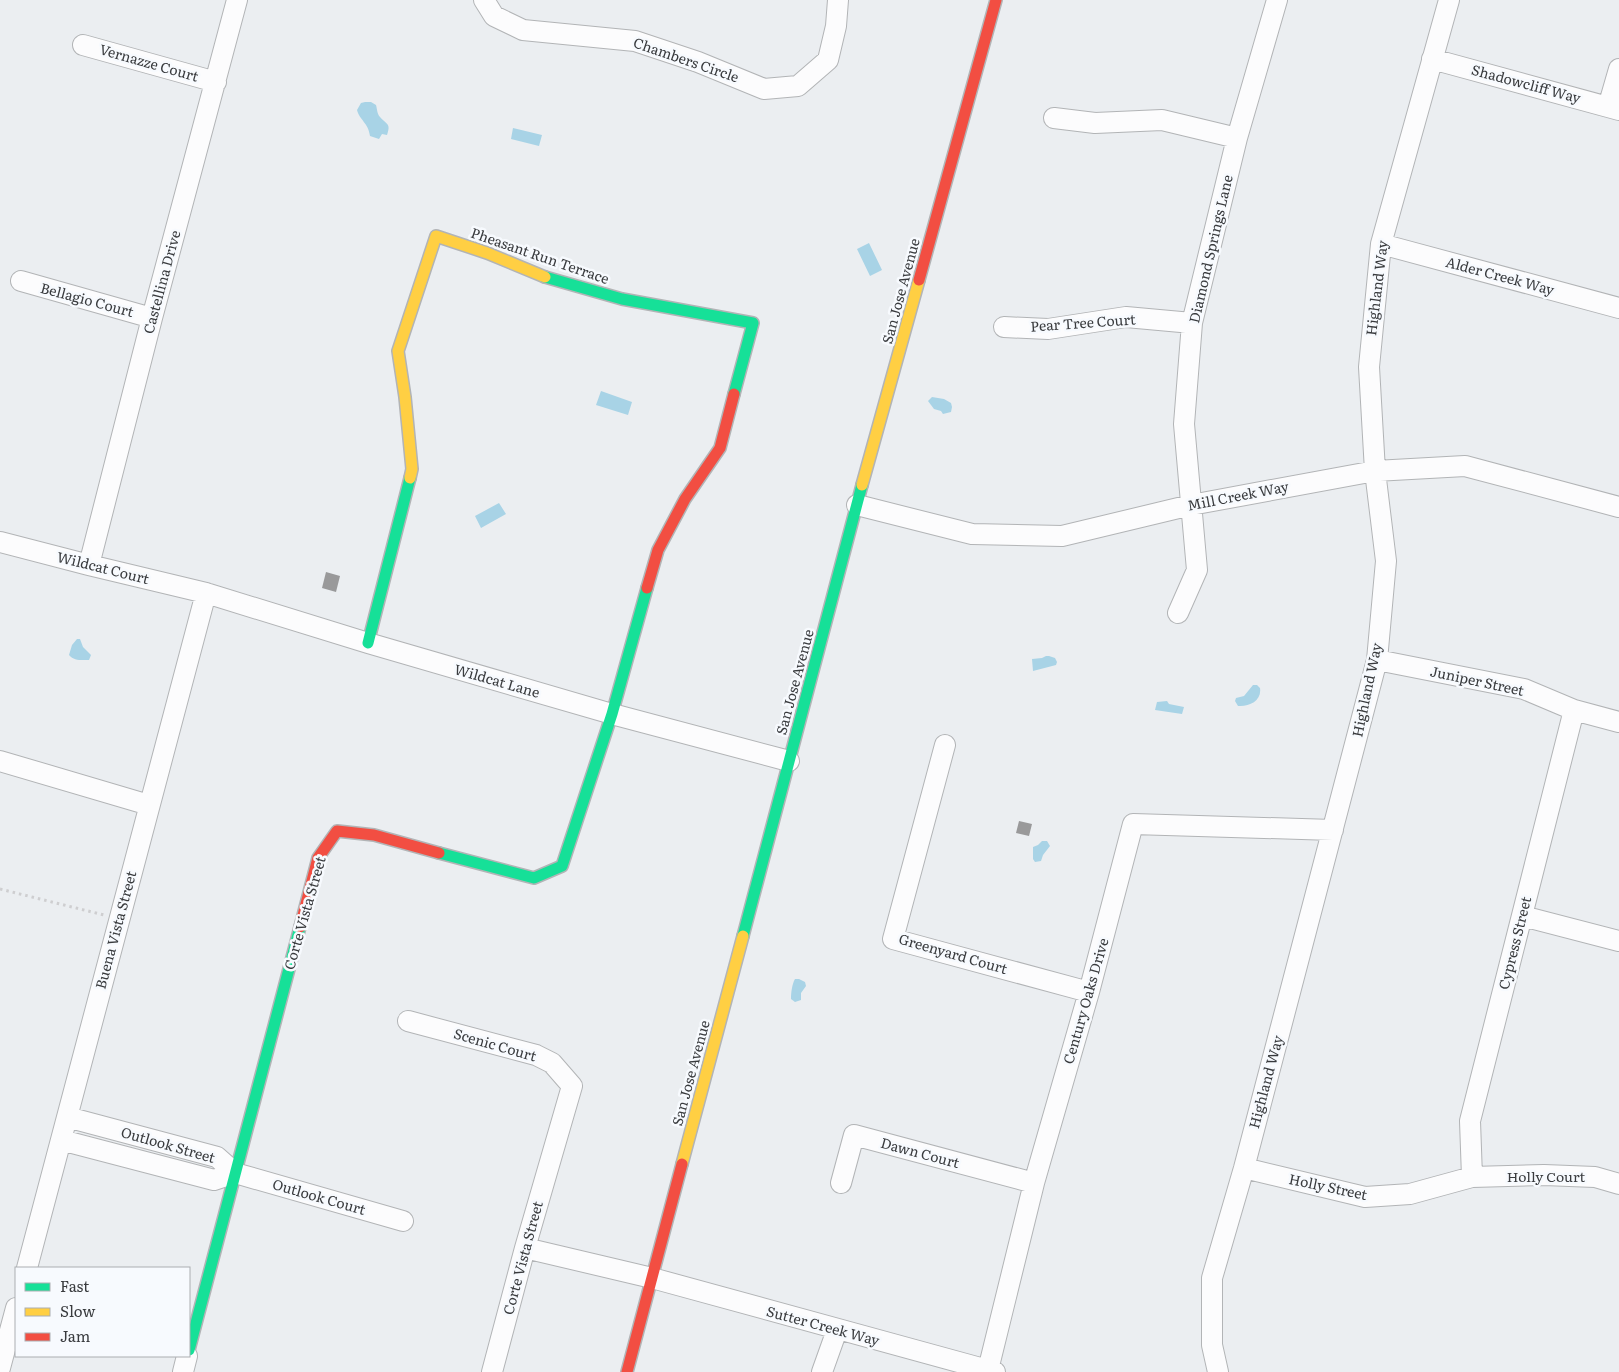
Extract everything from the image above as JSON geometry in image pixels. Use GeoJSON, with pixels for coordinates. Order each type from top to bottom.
{"type":"FeatureCollection","features":[{"type":"Feature","properties":{"kind":"street","name":"Castellina Drive"},"geometry":{"type":"LineString","coordinates":[[88,565],[237,0]]}},
{"type":"Feature","properties":{"kind":"street","name":"Chambers Circle"},"geometry":{"type":"LineString","coordinates":[[484,0],[494,16],[523,30],[635,41],[698,62],[764,89],[798,86],[828,60],[836,26],[838,0]]}},
{"type":"Feature","properties":{"kind":"street","name":"San Jose Avenue"},"geometry":{"type":"LineString","coordinates":[[627,1372],[857,505],[996,0]]}},
{"type":"Feature","properties":{"kind":"street","name":"Diamond Springs Lane"},"geometry":{"type":"LineString","coordinates":[[1178,613],[1197,570],[1184,424],[1192,323],[1238,138],[1278,0]]}},
{"type":"Feature","properties":{"kind":"street","name":"Highland Way"},"geometry":{"type":"LineString","coordinates":[[1218,1372],[1212,1345],[1212,1278],[1244,1168],[1376,660],[1386,561],[1375,471],[1369,367],[1381,244],[1449,0]]}},
{"type":"Feature","properties":{"kind":"street","name":"Vernazze Court"},"geometry":{"type":"LineString","coordinates":[[83,45],[216,82]]}},
{"type":"Feature","properties":{"kind":"street","name":"Shadowcliff Way"},"geometry":{"type":"LineString","coordinates":[[1432,58],[1614,108]]}},
{"type":"Feature","properties":{"kind":"street"},"geometry":{"type":"LineString","coordinates":[[1614,108],[1619,69]]}},
{"type":"Feature","properties":{"kind":"street"},"geometry":{"type":"LineString","coordinates":[[1054,118],[1095,124],[1162,120],[1238,138]]}},
{"type":"Feature","properties":{"kind":"street","name":"Pheasant Run Terrace"},"geometry":{"type":"LineString","coordinates":[[368,643],[412,469],[405,397],[398,351],[436,236],[488,253],[543,276],[622,299],[754,322],[720,448],[685,499],[658,550],[612,714]]}},
{"type":"Feature","properties":{"kind":"street","name":"Alder Creek Way"},"geometry":{"type":"LineString","coordinates":[[1381,244],[1619,308]]}},
{"type":"Feature","properties":{"kind":"street","name":"Bellagio Court"},"geometry":{"type":"LineString","coordinates":[[21,281],[152,318]]}},
{"type":"Feature","properties":{"kind":"street","name":"Pear Tree Court"},"geometry":{"type":"LineString","coordinates":[[1004,327],[1048,329],[1126,317],[1192,323]]}},
{"type":"Feature","properties":{"kind":"street","name":"Mill Creek Way"},"geometry":{"type":"LineString","coordinates":[[857,505],[972,534],[1062,536],[1191,505],[1375,471],[1465,466],[1619,507]]}},
{"type":"Feature","properties":{"kind":"street","name":"Wildcat Court"},"geometry":{"type":"LineString","coordinates":[[0,542],[206,593]]}},
{"type":"Feature","properties":{"kind":"street","name":"Wildcat Lane"},"geometry":{"type":"LineString","coordinates":[[206,593],[368,643],[612,714],[789,761]]}},
{"type":"Feature","properties":{"kind":"street","name":"Buena Vista Street"},"geometry":{"type":"LineString","coordinates":[[27,1267],[206,593]]}},
{"type":"Feature","properties":{"kind":"street","name":"Juniper Street"},"geometry":{"type":"LineString","coordinates":[[1376,660],[1524,689],[1574,710],[1619,722]]}},
{"type":"Feature","properties":{"kind":"street","name":"Cypress Street"},"geometry":{"type":"LineString","coordinates":[[1472,1177],[1470,1121],[1574,710]]}},
{"type":"Feature","properties":{"kind":"street","name":"Corte Vista Street"},"geometry":{"type":"LineString","coordinates":[[190,1346],[318,858],[337,831],[374,835],[534,878],[562,866],[612,714]]}},
{"type":"Feature","properties":{"kind":"street","name":"Greenyard Court"},"geometry":{"type":"LineString","coordinates":[[946,745],[893,939],[1089,992]]}},
{"type":"Feature","properties":{"kind":"street"},"geometry":{"type":"LineString","coordinates":[[0,761],[149,805]]}},
{"type":"Feature","properties":{"kind":"street","name":"Century Oaks Drive"},"geometry":{"type":"LineString","coordinates":[[991,1371],[1034,1184],[1089,992],[1133,824],[1333,830]]}},
{"type":"Feature","properties":{"kind":"street"},"geometry":{"type":"LineString","coordinates":[[1522,916],[1619,941]]}},
{"type":"Feature","properties":{"kind":"street","name":"Scenic Court"},"geometry":{"type":"LineString","coordinates":[[408,1020],[536,1055],[552,1063],[572,1086]]}},
{"type":"Feature","properties":{"kind":"street","name":"Corte Vista Street"},"geometry":{"type":"LineString","coordinates":[[492,1372],[525,1248],[572,1086]]}},
{"type":"Feature","properties":{"kind":"street","name":"Outlook Street"},"geometry":{"type":"LineString","coordinates":[[61,1140],[214,1180],[235,1173],[218,1157],[68,1117]]}},
{"type":"Feature","properties":{"kind":"street","name":"Dawn Court"},"geometry":{"type":"LineString","coordinates":[[841,1183],[854,1135],[1034,1184]]}},
{"type":"Feature","properties":{"kind":"street","name":"Holly Street"},"geometry":{"type":"LineString","coordinates":[[1244,1168],[1365,1197],[1410,1194],[1472,1177]]}},
{"type":"Feature","properties":{"kind":"street","name":"Outlook Court"},"geometry":{"type":"LineString","coordinates":[[235,1173],[402,1221]]}},
{"type":"Feature","properties":{"kind":"street","name":"Holly Court"},"geometry":{"type":"LineString","coordinates":[[1472,1177],[1544,1175],[1595,1177],[1619,1184]]}},
{"type":"Feature","properties":{"kind":"street","name":"Sutter Creek Way"},"geometry":{"type":"LineString","coordinates":[[525,1248],[652,1278],[991,1371]]}},
{"type":"Feature","properties":{"kind":"street"},"geometry":{"type":"LineString","coordinates":[[0,1368],[15,1312]]}},
{"type":"Feature","properties":{"kind":"street"},"geometry":{"type":"LineString","coordinates":[[822,1372],[837,1330]]}},
{"type":"Feature","properties":{"kind":"street"},"geometry":{"type":"LineString","coordinates":[[183,1372],[187,1357]]}},
{"type":"Feature","properties":{"kind":"path"},"geometry":{"type":"LineString","coordinates":[[0,889],[119,918]]}},
{"type":"Feature","properties":{"kind":"water"},"geometry":{"type":"Polygon","coordinates":[[[371,102],[376,105],[379,116],[388,126],[387,135],[382,134],[379,139],[370,136],[368,128],[357,110],[361,103],[371,102]]]}},
{"type":"Feature","properties":{"kind":"water"},"geometry":{"type":"Polygon","coordinates":[[[513,128],[542,135],[539,146],[511,139],[513,128]]]}},
{"type":"Feature","properties":{"kind":"water"},"geometry":{"type":"Polygon","coordinates":[[[869,243],[882,270],[870,276],[857,249],[869,243]]]}},
{"type":"Feature","properties":{"kind":"water"},"geometry":{"type":"Polygon","coordinates":[[[601,391],[632,402],[628,415],[596,405],[601,391]]]}},
{"type":"Feature","properties":{"kind":"water"},"geometry":{"type":"Polygon","coordinates":[[[932,397],[944,399],[951,403],[951,412],[943,414],[941,411],[934,409],[928,401],[932,397]]]}},
{"type":"Feature","properties":{"kind":"water"},"geometry":{"type":"Polygon","coordinates":[[[499,503],[506,514],[481,528],[475,516],[499,503]]]}},
{"type":"Feature","properties":{"kind":"water"},"geometry":{"type":"Polygon","coordinates":[[[77,639],[80,639],[83,647],[91,655],[89,660],[75,659],[69,655],[72,645],[77,639]]]}},
{"type":"Feature","properties":{"kind":"water"},"geometry":{"type":"Polygon","coordinates":[[[1046,656],[1055,658],[1056,665],[1033,671],[1032,659],[1046,656]]]}},
{"type":"Feature","properties":{"kind":"water"},"geometry":{"type":"Polygon","coordinates":[[[1253,685],[1257,685],[1260,688],[1257,700],[1250,704],[1238,706],[1235,701],[1236,698],[1244,696],[1253,685]]]}},
{"type":"Feature","properties":{"kind":"water"},"geometry":{"type":"Polygon","coordinates":[[[1167,701],[1169,704],[1184,707],[1182,714],[1155,710],[1157,702],[1167,701]]]}},
{"type":"Feature","properties":{"kind":"water"},"geometry":{"type":"Polygon","coordinates":[[[1042,841],[1047,841],[1050,846],[1041,861],[1035,862],[1033,859],[1033,847],[1042,841]]]}},
{"type":"Feature","properties":{"kind":"water"},"geometry":{"type":"Polygon","coordinates":[[[795,979],[805,982],[806,986],[801,993],[801,1000],[795,1002],[791,999],[795,979]]]}},
{"type":"Feature","properties":{"kind":"building"},"geometry":{"type":"Polygon","coordinates":[[[326,572],[340,576],[336,592],[322,588],[326,572]]]}},
{"type":"Feature","properties":{"kind":"building"},"geometry":{"type":"Polygon","coordinates":[[[1019,821],[1032,824],[1029,836],[1016,833],[1019,821]]]}},
{"type":"Feature","properties":{"kind":"traffic: fast"},"geometry":{"type":"LineString","coordinates":[[545,277],[622,299],[753,323],[734,394]]}},
{"type":"Feature","properties":{"kind":"traffic: fast"},"geometry":{"type":"LineString","coordinates":[[368,643],[410,478]]}},
{"type":"Feature","properties":{"kind":"traffic: fast"},"geometry":{"type":"LineString","coordinates":[[743,936],[862,485]]}},
{"type":"Feature","properties":{"kind":"traffic: fast"},"geometry":{"type":"LineString","coordinates":[[439,853],[534,878],[562,866],[612,714],[647,588]]}},
{"type":"Feature","properties":{"kind":"traffic: fast"},"geometry":{"type":"LineString","coordinates":[[190,1346],[300,927]]}},
{"type":"Feature","properties":{"kind":"traffic: slow"},"geometry":{"type":"LineString","coordinates":[[410,478],[412,469],[405,397],[398,351],[436,236],[487,253],[545,277]]}},
{"type":"Feature","properties":{"kind":"traffic: slow"},"geometry":{"type":"LineString","coordinates":[[862,485],[919,280]]}},
{"type":"Feature","properties":{"kind":"traffic: slow"},"geometry":{"type":"LineString","coordinates":[[682,1164],[743,936]]}},
{"type":"Feature","properties":{"kind":"traffic: jam"},"geometry":{"type":"LineString","coordinates":[[919,280],[996,0]]}},
{"type":"Feature","properties":{"kind":"traffic: jam"},"geometry":{"type":"LineString","coordinates":[[647,588],[658,550],[685,499],[720,448],[734,394]]}},
{"type":"Feature","properties":{"kind":"traffic: jam"},"geometry":{"type":"LineString","coordinates":[[300,927],[318,858],[337,831],[374,835],[439,853]]}},
{"type":"Feature","properties":{"kind":"traffic: jam"},"geometry":{"type":"LineString","coordinates":[[627,1372],[682,1164]]}}]}
